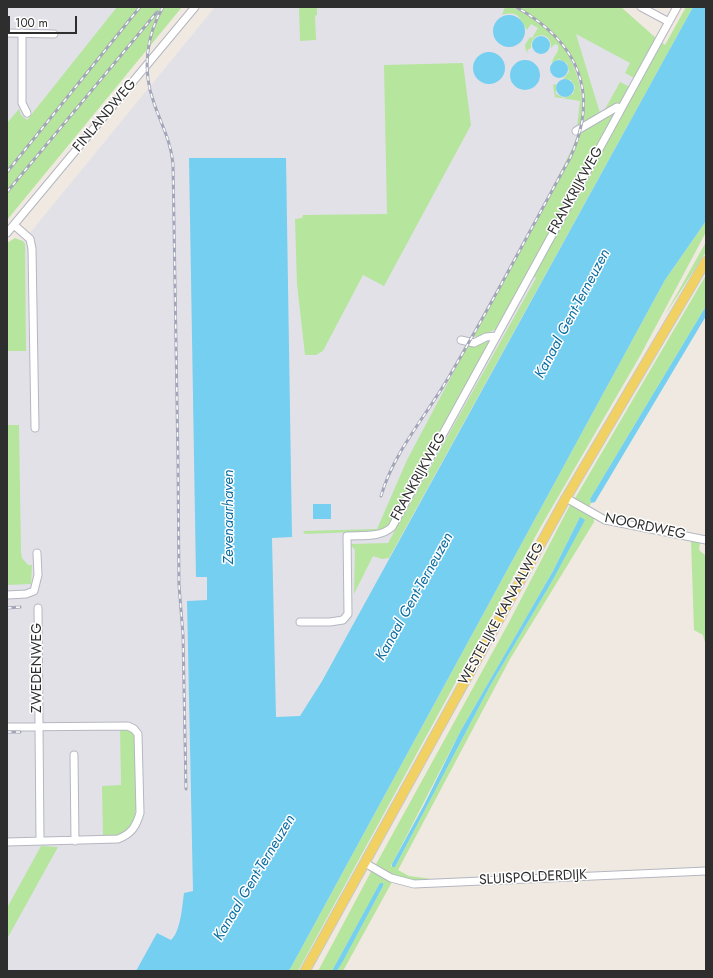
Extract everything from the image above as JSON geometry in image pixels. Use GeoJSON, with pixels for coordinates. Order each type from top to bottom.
{"type":"FeatureCollection","features":[{"type":"Feature","properties":{"kind":"main road","name":"WESTELIJKE KANAALWEG"},"geometry":{"type":"LineString","coordinates":[[305,971],[566,498],[706,261]]}},
{"type":"Feature","properties":{"kind":"street","name":"FINLANDWEG"},"geometry":{"type":"LineString","coordinates":[[7,233],[195,7]]}},
{"type":"Feature","properties":{"kind":"street"},"geometry":{"type":"LineString","coordinates":[[641,7],[669,22]]}},
{"type":"Feature","properties":{"kind":"street","name":"FRANKRIJKWEG"},"geometry":{"type":"LineString","coordinates":[[300,622],[330,622],[343,620],[348,614],[347,536],[378,534],[386,532],[392,527],[677,7]]}},
{"type":"Feature","properties":{"kind":"street"},"geometry":{"type":"LineString","coordinates":[[7,33],[54,34]]}},
{"type":"Feature","properties":{"kind":"street"},"geometry":{"type":"LineString","coordinates":[[22,33],[22,103],[24,111],[27,113]]}},
{"type":"Feature","properties":{"kind":"street","name":"FRANKRIJKWEG"},"geometry":{"type":"LineString","coordinates":[[576,131],[610,110],[617,107],[621,108]]}},
{"type":"Feature","properties":{"kind":"street"},"geometry":{"type":"LineString","coordinates":[[14,224],[30,239],[32,249],[35,428]]}},
{"type":"Feature","properties":{"kind":"street"},"geometry":{"type":"LineString","coordinates":[[460,340],[474,343],[486,337],[496,336]]}},
{"type":"Feature","properties":{"kind":"street","name":"NOORDWEG"},"geometry":{"type":"LineString","coordinates":[[566,498],[604,520],[706,540]]}},
{"type":"Feature","properties":{"kind":"street"},"geometry":{"type":"LineString","coordinates":[[7,595],[26,594],[34,591],[38,579],[37,553]]}},
{"type":"Feature","properties":{"kind":"street","name":"ZWEDENWEG"},"geometry":{"type":"LineString","coordinates":[[38,608],[40,841]]}},
{"type":"Feature","properties":{"kind":"street"},"geometry":{"type":"LineString","coordinates":[[7,842],[118,839],[126,836],[137,824],[140,813],[138,734],[134,729],[128,726],[39,727]]}},
{"type":"Feature","properties":{"kind":"street","name":"ZWEDENWEG"},"geometry":{"type":"LineString","coordinates":[[7,727],[39,727]]}},
{"type":"Feature","properties":{"kind":"street"},"geometry":{"type":"LineString","coordinates":[[74,755],[75,841]]}},
{"type":"Feature","properties":{"kind":"street","name":"SLUISPOLDERDIJK"},"geometry":{"type":"LineString","coordinates":[[365,863],[391,878],[414,884],[706,871]]}},
{"type":"Feature","properties":{"kind":"shaded area"},"geometry":{"type":"Polygon","coordinates":[[[7,7],[119,7],[7,145],[7,7]]]}},
{"type":"Feature","properties":{"kind":"shaded area"},"geometry":{"type":"Polygon","coordinates":[[[215,7],[614,7],[683,57],[153,971],[7,971],[7,261],[215,7]]]}},
{"type":"Feature","properties":{"kind":"green space"},"geometry":{"type":"Polygon","coordinates":[[[117,7],[182,7],[7,220],[7,123],[19,109],[21,115],[27,120],[117,7]]]}},
{"type":"Feature","properties":{"kind":"green space"},"geometry":{"type":"Polygon","coordinates":[[[299,7],[317,7],[317,15],[315,16],[316,40],[300,41],[299,7]]]}},
{"type":"Feature","properties":{"kind":"green space"},"geometry":{"type":"Polygon","coordinates":[[[505,7],[517,9],[532,17],[552,34],[566,51],[576,71],[579,82],[582,101],[581,124],[584,97],[577,70],[571,57],[555,34],[531,15],[516,7],[621,7],[657,39],[636,79],[625,73],[630,63],[576,34],[600,113],[577,127],[580,101],[555,97],[553,85],[556,84],[556,94],[564,98],[573,94],[575,87],[571,80],[563,79],[569,72],[567,63],[559,59],[552,63],[558,50],[558,45],[555,44],[551,48],[548,38],[541,35],[534,39],[531,48],[527,50],[529,53],[526,51],[525,45],[530,37],[532,38],[538,28],[531,24],[527,30],[518,16],[512,14],[502,15],[505,7]]]}},
{"type":"Feature","properties":{"kind":"green space"},"geometry":{"type":"Polygon","coordinates":[[[686,7],[693,7],[389,558],[382,559],[373,556],[354,594],[355,550],[350,544],[388,543],[536,278],[532,275],[662,43],[665,45],[686,7]]]}},
{"type":"Feature","properties":{"kind":"green space"},"geometry":{"type":"Polygon","coordinates":[[[463,63],[471,125],[384,286],[363,275],[323,351],[316,355],[305,355],[297,284],[295,219],[302,218],[303,215],[387,214],[384,65],[463,63]]]}},
{"type":"Feature","properties":{"kind":"green space"},"geometry":{"type":"Polygon","coordinates":[[[620,82],[632,88],[625,100],[604,111],[620,82]]]}},
{"type":"Feature","properties":{"kind":"green space"},"geometry":{"type":"Polygon","coordinates":[[[612,113],[614,117],[498,329],[473,337],[540,212],[572,149],[578,133],[612,113]]]}},
{"type":"Feature","properties":{"kind":"green space"},"geometry":{"type":"Polygon","coordinates":[[[706,221],[706,232],[640,356],[540,528],[298,971],[289,971],[665,280],[706,221]]]}},
{"type":"Feature","properties":{"kind":"green space"},"geometry":{"type":"Polygon","coordinates":[[[15,238],[23,241],[25,244],[26,351],[7,351],[7,243],[15,238]]]}},
{"type":"Feature","properties":{"kind":"green space"},"geometry":{"type":"Polygon","coordinates":[[[706,242],[706,252],[665,315],[706,242]]]}},
{"type":"Feature","properties":{"kind":"green space"},"geometry":{"type":"Polygon","coordinates":[[[706,275],[706,306],[590,499],[591,503],[588,509],[574,500],[706,275]]]}},
{"type":"Feature","properties":{"kind":"green space"},"geometry":{"type":"Polygon","coordinates":[[[486,340],[491,343],[388,526],[381,531],[305,534],[303,531],[377,529],[407,460],[468,345],[474,346],[486,340]]]}},
{"type":"Feature","properties":{"kind":"green space"},"geometry":{"type":"Polygon","coordinates":[[[7,425],[19,425],[21,552],[22,558],[28,565],[32,565],[31,584],[7,585],[7,425]]]}},
{"type":"Feature","properties":{"kind":"green space"},"geometry":{"type":"Polygon","coordinates":[[[571,503],[594,518],[594,522],[510,659],[398,870],[409,876],[447,881],[406,882],[375,866],[507,626],[571,503]],[[580,517],[553,571],[460,732],[391,866],[395,867],[490,686],[551,583],[580,517]]]}},
{"type":"Feature","properties":{"kind":"green space"},"geometry":{"type":"Polygon","coordinates":[[[691,540],[700,542],[699,550],[706,556],[706,646],[703,635],[694,630],[691,540]]]}},
{"type":"Feature","properties":{"kind":"green space"},"geometry":{"type":"Polygon","coordinates":[[[120,727],[127,727],[135,733],[137,768],[136,809],[134,819],[128,830],[118,835],[103,837],[102,786],[121,785],[120,727]]]}},
{"type":"Feature","properties":{"kind":"green space"},"geometry":{"type":"Polygon","coordinates":[[[41,846],[58,847],[7,939],[7,908],[41,846]]]}},
{"type":"Feature","properties":{"kind":"green space"},"geometry":{"type":"Polygon","coordinates":[[[372,870],[391,880],[392,882],[343,971],[337,971],[383,886],[380,884],[332,971],[318,971],[372,870]]]}},
{"type":"Feature","properties":{"kind":"water"},"geometry":{"type":"Polygon","coordinates":[[[693,7],[706,7],[706,221],[665,280],[289,971],[136,971],[157,933],[171,940],[174,936],[180,918],[184,893],[193,891],[187,601],[207,600],[207,577],[196,577],[189,158],[286,158],[292,537],[272,538],[276,717],[300,716],[322,681],[693,7]]]}},
{"type":"Feature","properties":{"kind":"water"},"geometry":{"type":"Polygon","coordinates":[[[506,15],[512,15],[522,22],[525,31],[524,37],[518,44],[512,47],[506,47],[496,40],[493,34],[493,28],[500,18],[506,15]]]}},
{"type":"Feature","properties":{"kind":"water"},"geometry":{"type":"Polygon","coordinates":[[[537,36],[545,36],[550,41],[548,52],[545,54],[537,54],[532,49],[532,41],[537,36]]]}},
{"type":"Feature","properties":{"kind":"water"},"geometry":{"type":"Polygon","coordinates":[[[486,52],[492,52],[501,56],[505,68],[501,80],[492,84],[486,84],[477,80],[473,71],[473,65],[477,56],[486,52]]]}},
{"type":"Feature","properties":{"kind":"water"},"geometry":{"type":"Polygon","coordinates":[[[525,60],[531,61],[539,69],[539,81],[531,89],[525,90],[519,89],[511,81],[510,75],[511,69],[519,61],[525,60]]]}},
{"type":"Feature","properties":{"kind":"water"},"geometry":{"type":"Polygon","coordinates":[[[559,60],[565,63],[568,69],[565,75],[559,78],[553,75],[550,69],[553,63],[559,60]]]}},
{"type":"Feature","properties":{"kind":"water"},"geometry":{"type":"Polygon","coordinates":[[[565,79],[571,82],[574,88],[571,94],[565,97],[559,94],[556,88],[559,82],[565,79]]]}},
{"type":"Feature","properties":{"kind":"water"},"geometry":{"type":"Polygon","coordinates":[[[706,306],[706,316],[595,502],[591,503],[590,499],[706,306]]]}},
{"type":"Feature","properties":{"kind":"water"},"geometry":{"type":"Polygon","coordinates":[[[313,504],[331,504],[331,519],[313,519],[313,504]]]}},
{"type":"Feature","properties":{"kind":"water"},"geometry":{"type":"Polygon","coordinates":[[[580,517],[585,520],[551,583],[490,686],[395,867],[392,867],[392,864],[424,805],[460,732],[553,571],[580,517]]]}},
{"type":"Feature","properties":{"kind":"water"},"geometry":{"type":"Polygon","coordinates":[[[380,883],[383,883],[383,886],[343,961],[337,971],[332,971],[380,883]]]}},
{"type":"Feature","properties":{"kind":"railway"},"geometry":{"type":"LineString","coordinates":[[7,172],[140,7]]}},
{"type":"Feature","properties":{"kind":"railway"},"geometry":{"type":"LineString","coordinates":[[163,7],[153,30],[147,66],[150,91],[168,140],[173,164],[179,585],[183,635],[186,789]]}},
{"type":"Feature","properties":{"kind":"railway"},"geometry":{"type":"LineString","coordinates":[[381,496],[402,448],[441,390],[466,348],[570,158],[579,134],[583,111],[583,90],[578,70],[568,52],[555,36],[537,21],[516,7]]}},
{"type":"Feature","properties":{"kind":"railway"},"geometry":{"type":"LineString","coordinates":[[7,192],[157,12]]}},
{"type":"Feature","properties":{"kind":"railway"},"geometry":{"type":"LineString","coordinates":[[7,608],[20,607]]}},
{"type":"Feature","properties":{"kind":"railway"},"geometry":{"type":"LineString","coordinates":[[7,732],[20,732]]}},
{"type":"Feature","properties":{"kind":"water label","name":"Kanaal Gent-Terneuzen"},"geometry":{"type":"Point","coordinates":[573,314]}},
{"type":"Feature","properties":{"kind":"water label","name":"Zevenaarhaven"},"geometry":{"type":"Point","coordinates":[229,517]}},
{"type":"Feature","properties":{"kind":"water label","name":"Kanaal Gent-Terneuzen"},"geometry":{"type":"Point","coordinates":[415,597]}},
{"type":"Feature","properties":{"kind":"water label","name":"Kanaal Gent-Terneuzen"},"geometry":{"type":"Point","coordinates":[255,878]}}]}
